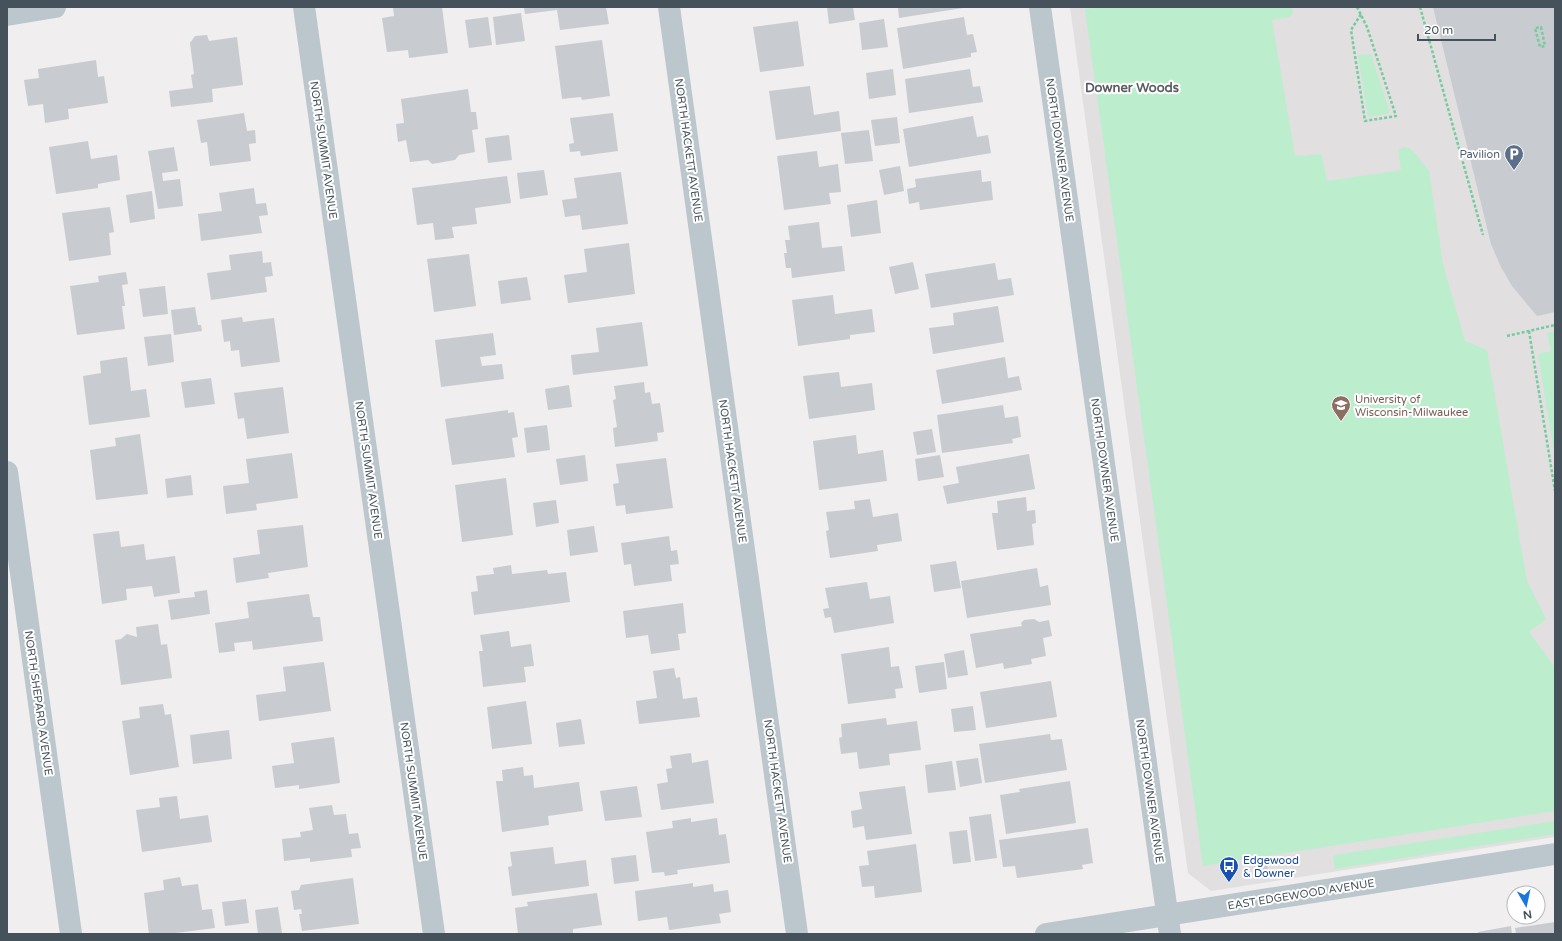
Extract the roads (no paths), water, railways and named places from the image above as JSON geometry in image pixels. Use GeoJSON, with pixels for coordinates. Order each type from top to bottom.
{"type":"FeatureCollection","features":[{"type":"Feature","properties":{"kind":"street"},"geometry":{"type":"LineString","coordinates":[[7,15],[55,7]]}},
{"type":"Feature","properties":{"kind":"street","name":"NORTH SUMMIT AVENUE"},"geometry":{"type":"LineString","coordinates":[[304,7],[434,934]]}},
{"type":"Feature","properties":{"kind":"street","name":"NORTH HACKETT AVENUE"},"geometry":{"type":"LineString","coordinates":[[669,7],[797,934]]}},
{"type":"Feature","properties":{"kind":"street","name":"NORTH DOWNER AVENUE"},"geometry":{"type":"LineString","coordinates":[[1040,7],[1168,924]]}},
{"type":"Feature","properties":{"kind":"street","name":"NORTH SHEPARD AVENUE"},"geometry":{"type":"LineString","coordinates":[[7,472],[70,934]]}},
{"type":"Feature","properties":{"kind":"street","name":"EAST EDGEWOOD AVENUE"},"geometry":{"type":"LineString","coordinates":[[1046,934],[1168,924],[1555,854]]}},
{"type":"Feature","properties":{"kind":"place","name":"Pavilion"},"geometry":{"type":"Point","coordinates":[1514,171]}},
{"type":"Feature","properties":{"kind":"place","name":"University of Wisconsin-Milwaukee"},"geometry":{"type":"Point","coordinates":[1341,422]}},
{"type":"Feature","properties":{"kind":"place","name":"Edgewood & Downer"},"geometry":{"type":"Point","coordinates":[1229,883]}},
{"type":"Feature","properties":{"kind":"district","name":"Downer Woods"},"geometry":{"type":"Point","coordinates":[1132,87]}}]}
